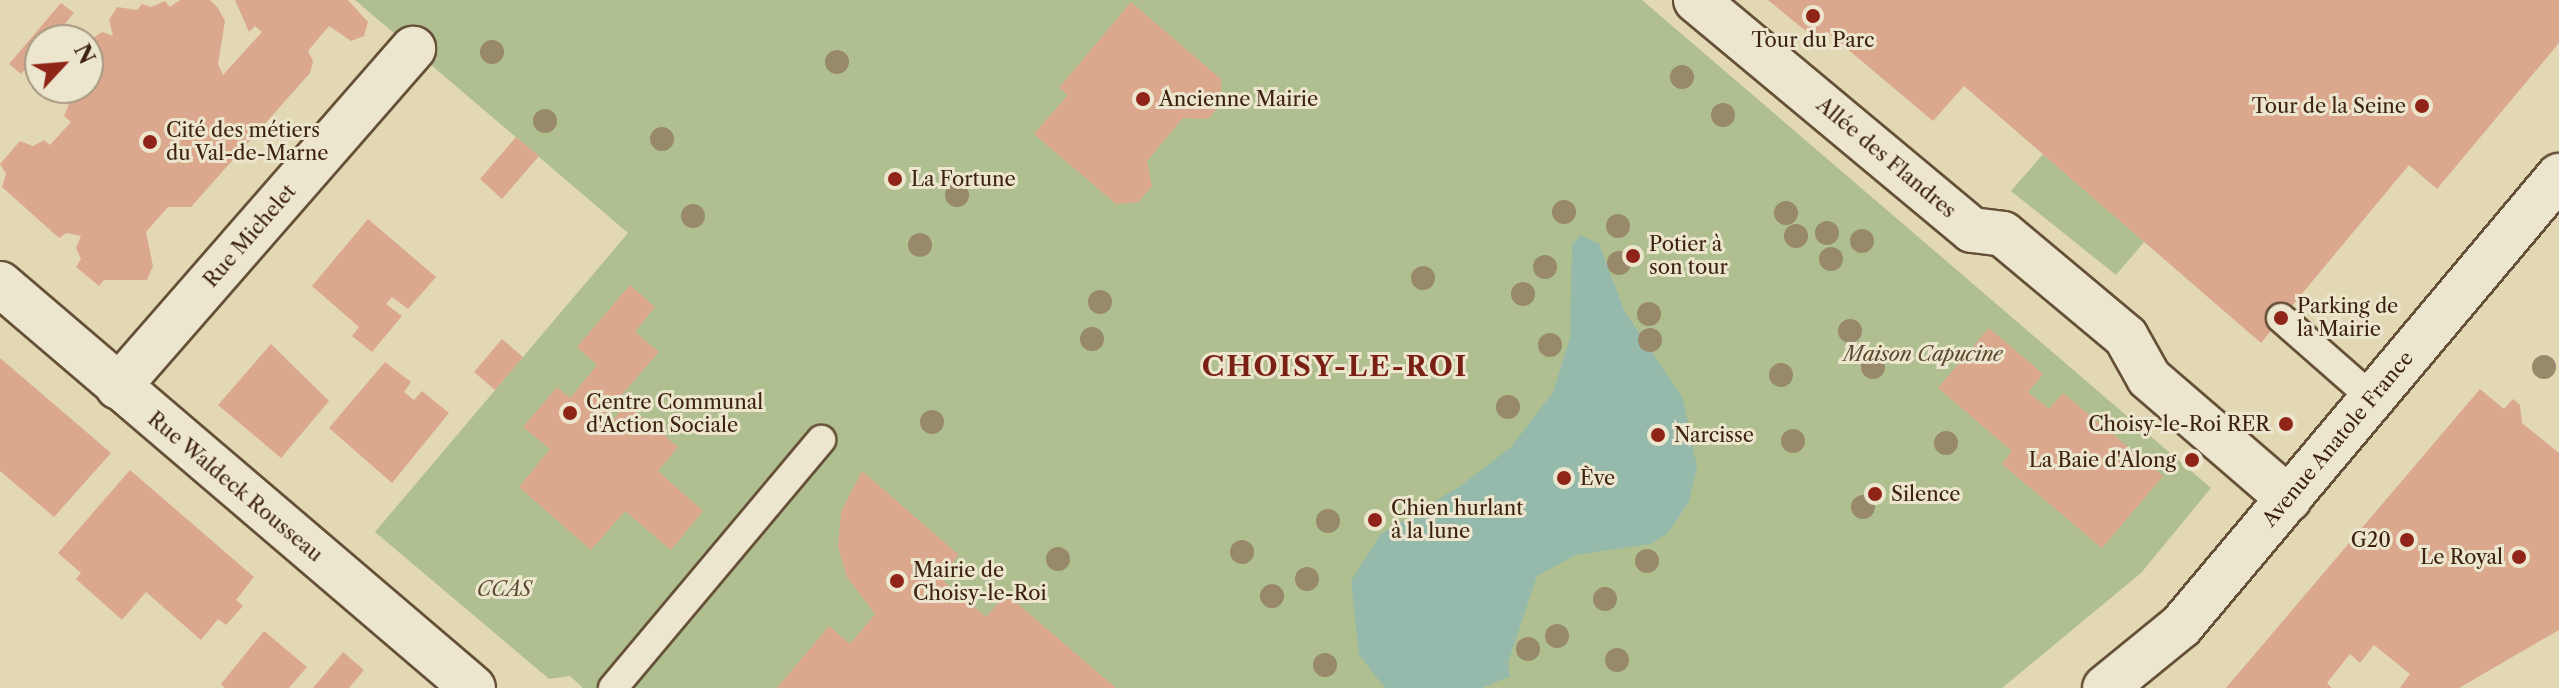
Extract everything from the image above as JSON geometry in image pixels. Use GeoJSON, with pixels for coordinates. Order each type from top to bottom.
{"type":"FeatureCollection","features":[{"type":"Feature","properties":{"kind":"street","name":"Allée des Flandres"},"geometry":{"type":"LineString","coordinates":[[1696,0],[1972,230],[2003,234],[2113,326],[2126,337],[2149,378],[2289,499]]}},
{"type":"Feature","properties":{"kind":"street","name":"Rue Michelet"},"geometry":{"type":"LineString","coordinates":[[118,387],[413,49]]}},
{"type":"Feature","properties":{"kind":"street","name":"Avenue Anatole France"},"geometry":{"type":"LineString","coordinates":[[2105,688],[2181,626],[2559,176]]}},
{"type":"Feature","properties":{"kind":"street","name":"Rue Waldeck Rousseau"},"geometry":{"type":"LineString","coordinates":[[0,284],[473,688]]}},
{"type":"Feature","properties":{"kind":"lane"},"geometry":{"type":"LineString","coordinates":[[2281,318],[2372,398]]}},
{"type":"Feature","properties":{"kind":"lane"},"geometry":{"type":"LineString","coordinates":[[613,688],[821,440]]}},
{"type":"Feature","properties":{"kind":"green space"},"geometry":{"type":"Polygon","coordinates":[[[355,0],[1642,0],[2211,488],[2141,573],[2002,688],[583,688],[570,676],[549,679],[375,532],[628,233],[355,0]]]}},
{"type":"Feature","properties":{"kind":"green space"},"geometry":{"type":"Polygon","coordinates":[[[2043,154],[2145,241],[2116,275],[2011,191],[2043,154]]]}},
{"type":"Feature","properties":{"kind":"shaded area"},"geometry":{"type":"Polygon","coordinates":[[[1581,235],[1599,244],[1625,312],[1683,398],[1697,467],[1689,502],[1668,533],[1651,544],[1576,555],[1537,576],[1508,663],[1510,676],[1482,688],[1385,688],[1359,655],[1351,581],[1380,535],[1460,486],[1511,447],[1553,392],[1570,338],[1572,244],[1581,235]]]}},
{"type":"Feature","properties":{"kind":"building","name":"Cité des métiers du Val-de-Marne"},"geometry":{"type":"Polygon","coordinates":[[[180,0],[210,0],[218,8],[225,21],[218,64],[223,75],[262,32],[255,26],[249,32],[235,0],[348,0],[368,22],[364,36],[351,41],[329,26],[308,51],[313,61],[310,73],[191,207],[168,207],[146,232],[153,266],[147,280],[104,280],[99,286],[76,267],[81,259],[76,248],[81,236],[67,233],[59,238],[2,187],[6,174],[0,164],[20,141],[33,146],[44,140],[50,145],[71,122],[64,116],[69,104],[104,104],[104,33],[113,36],[109,20],[117,7],[137,10],[142,4],[151,7],[165,1],[170,7],[180,0]]]}},
{"type":"Feature","properties":{"kind":"building"},"geometry":{"type":"Polygon","coordinates":[[[1768,0],[2559,0],[2559,43],[2437,189],[2409,165],[2261,343],[1964,86],[1933,121],[1826,31],[1818,41],[1768,0]]]}},
{"type":"Feature","properties":{"kind":"building","name":"Ancienne Mairie"},"geometry":{"type":"Polygon","coordinates":[[[1131,2],[1221,79],[1222,103],[1208,119],[1183,118],[1147,161],[1152,186],[1138,202],[1116,204],[1034,134],[1068,95],[1059,88],[1131,2]]]}},
{"type":"Feature","properties":{"kind":"building"},"geometry":{"type":"Polygon","coordinates":[[[61,3],[74,13],[65,24],[43,24],[61,3]]]}},
{"type":"Feature","properties":{"kind":"building"},"geometry":{"type":"Polygon","coordinates":[[[24,46],[24,71],[21,74],[9,64],[24,46]]]}},
{"type":"Feature","properties":{"kind":"building"},"geometry":{"type":"Polygon","coordinates":[[[516,137],[539,156],[502,199],[480,179],[516,137]]]}},
{"type":"Feature","properties":{"kind":"building"},"geometry":{"type":"Polygon","coordinates":[[[368,219],[436,277],[408,309],[392,297],[386,304],[402,316],[372,352],[352,336],[359,327],[312,286],[368,219]]]}},
{"type":"Feature","properties":{"kind":"building","name":"Centre Communal d'Action Sociale"},"geometry":{"type":"Polygon","coordinates":[[[630,285],[655,307],[635,332],[659,352],[597,423],[605,429],[627,404],[678,447],[658,471],[703,511],[671,550],[625,511],[591,550],[519,487],[550,449],[523,427],[557,387],[570,398],[597,365],[577,347],[630,285]]]}},
{"type":"Feature","properties":{"kind":"building"},"geometry":{"type":"Polygon","coordinates":[[[1989,328],[2043,374],[2028,392],[2049,409],[2063,393],[2163,476],[2102,548],[2002,464],[2012,451],[1938,388],[1989,328]]]}},
{"type":"Feature","properties":{"kind":"building"},"geometry":{"type":"Polygon","coordinates":[[[502,339],[523,357],[495,390],[474,372],[502,339]]]}},
{"type":"Feature","properties":{"kind":"building"},"geometry":{"type":"Polygon","coordinates":[[[271,344],[329,401],[281,458],[218,405],[271,344]]]}},
{"type":"Feature","properties":{"kind":"building"},"geometry":{"type":"Polygon","coordinates":[[[0,358],[111,453],[54,517],[0,471],[0,358]]]}},
{"type":"Feature","properties":{"kind":"building"},"geometry":{"type":"Polygon","coordinates":[[[385,362],[411,382],[404,392],[414,400],[422,391],[449,413],[392,483],[329,428],[385,362]]]}},
{"type":"Feature","properties":{"kind":"building"},"geometry":{"type":"Polygon","coordinates":[[[2480,389],[2504,409],[2513,399],[2520,405],[2522,423],[2559,453],[2559,630],[2459,688],[2400,688],[2410,674],[2374,645],[2360,663],[2350,654],[2327,683],[2332,688],[2226,688],[2480,389]]]}},
{"type":"Feature","properties":{"kind":"building"},"geometry":{"type":"Polygon","coordinates":[[[130,470],[254,577],[236,600],[243,606],[226,625],[218,619],[201,640],[146,592],[122,620],[76,579],[81,573],[58,553],[130,470]]]}},
{"type":"Feature","properties":{"kind":"building","name":"Mairie de Choisy-le-Roi"},"geometry":{"type":"Polygon","coordinates":[[[862,471],[959,555],[940,578],[986,617],[1006,594],[1116,688],[777,688],[829,626],[850,644],[875,614],[847,577],[838,547],[841,512],[862,471]]]}},
{"type":"Feature","properties":{"kind":"building"},"geometry":{"type":"Polygon","coordinates":[[[264,631],[307,667],[289,688],[225,688],[221,684],[264,631]]]}},
{"type":"Feature","properties":{"kind":"building"},"geometry":{"type":"Polygon","coordinates":[[[343,652],[364,670],[349,688],[313,688],[343,652]]]}},
{"type":"Feature","properties":{"kind":"place","name":"Tour du Parc"},"geometry":{"type":"Point","coordinates":[1813,16]}},
{"type":"Feature","properties":{"kind":"place","name":"Ancienne Mairie"},"geometry":{"type":"Point","coordinates":[1143,99]}},
{"type":"Feature","properties":{"kind":"place","name":"Tour de la Seine"},"geometry":{"type":"Point","coordinates":[2422,106]}},
{"type":"Feature","properties":{"kind":"place","name":"Cité des métiers du Val-de-Marne"},"geometry":{"type":"Point","coordinates":[150,142]}},
{"type":"Feature","properties":{"kind":"place","name":"La Fortune"},"geometry":{"type":"Point","coordinates":[895,179]}},
{"type":"Feature","properties":{"kind":"place","name":"Potier à son tour"},"geometry":{"type":"Point","coordinates":[1633,256]}},
{"type":"Feature","properties":{"kind":"place","name":"Parking de la Mairie"},"geometry":{"type":"Point","coordinates":[2281,318]}},
{"type":"Feature","properties":{"kind":"place","name":"Centre Communal d'Action Sociale"},"geometry":{"type":"Point","coordinates":[570,413]}},
{"type":"Feature","properties":{"kind":"place","name":"Choisy-le-Roi RER"},"geometry":{"type":"Point","coordinates":[2286,424]}},
{"type":"Feature","properties":{"kind":"place","name":"Narcisse"},"geometry":{"type":"Point","coordinates":[1658,435]}},
{"type":"Feature","properties":{"kind":"place","name":"La Baie d'Along"},"geometry":{"type":"Point","coordinates":[2192,460]}},
{"type":"Feature","properties":{"kind":"place","name":"Ève"},"geometry":{"type":"Point","coordinates":[1564,478]}},
{"type":"Feature","properties":{"kind":"place","name":"Silence"},"geometry":{"type":"Point","coordinates":[1875,494]}},
{"type":"Feature","properties":{"kind":"place","name":"Chien hurlant à la lune"},"geometry":{"type":"Point","coordinates":[1375,520]}},
{"type":"Feature","properties":{"kind":"place","name":"G20"},"geometry":{"type":"Point","coordinates":[2407,540]}},
{"type":"Feature","properties":{"kind":"place","name":"Le Royal"},"geometry":{"type":"Point","coordinates":[2519,557]}},
{"type":"Feature","properties":{"kind":"place","name":"Mairie de Choisy-le-Roi"},"geometry":{"type":"Point","coordinates":[897,581]}},
{"type":"Feature","properties":{"kind":"district","name":"CHOISY-LE-ROI"},"geometry":{"type":"Point","coordinates":[1335,366]}},
{"type":"Feature","properties":{"kind":"park label","name":"Maison Capucine"},"geometry":{"type":"Point","coordinates":[1923,354]}},
{"type":"Feature","properties":{"kind":"park label","name":"CCAS"},"geometry":{"type":"Point","coordinates":[504,589]}}]}
